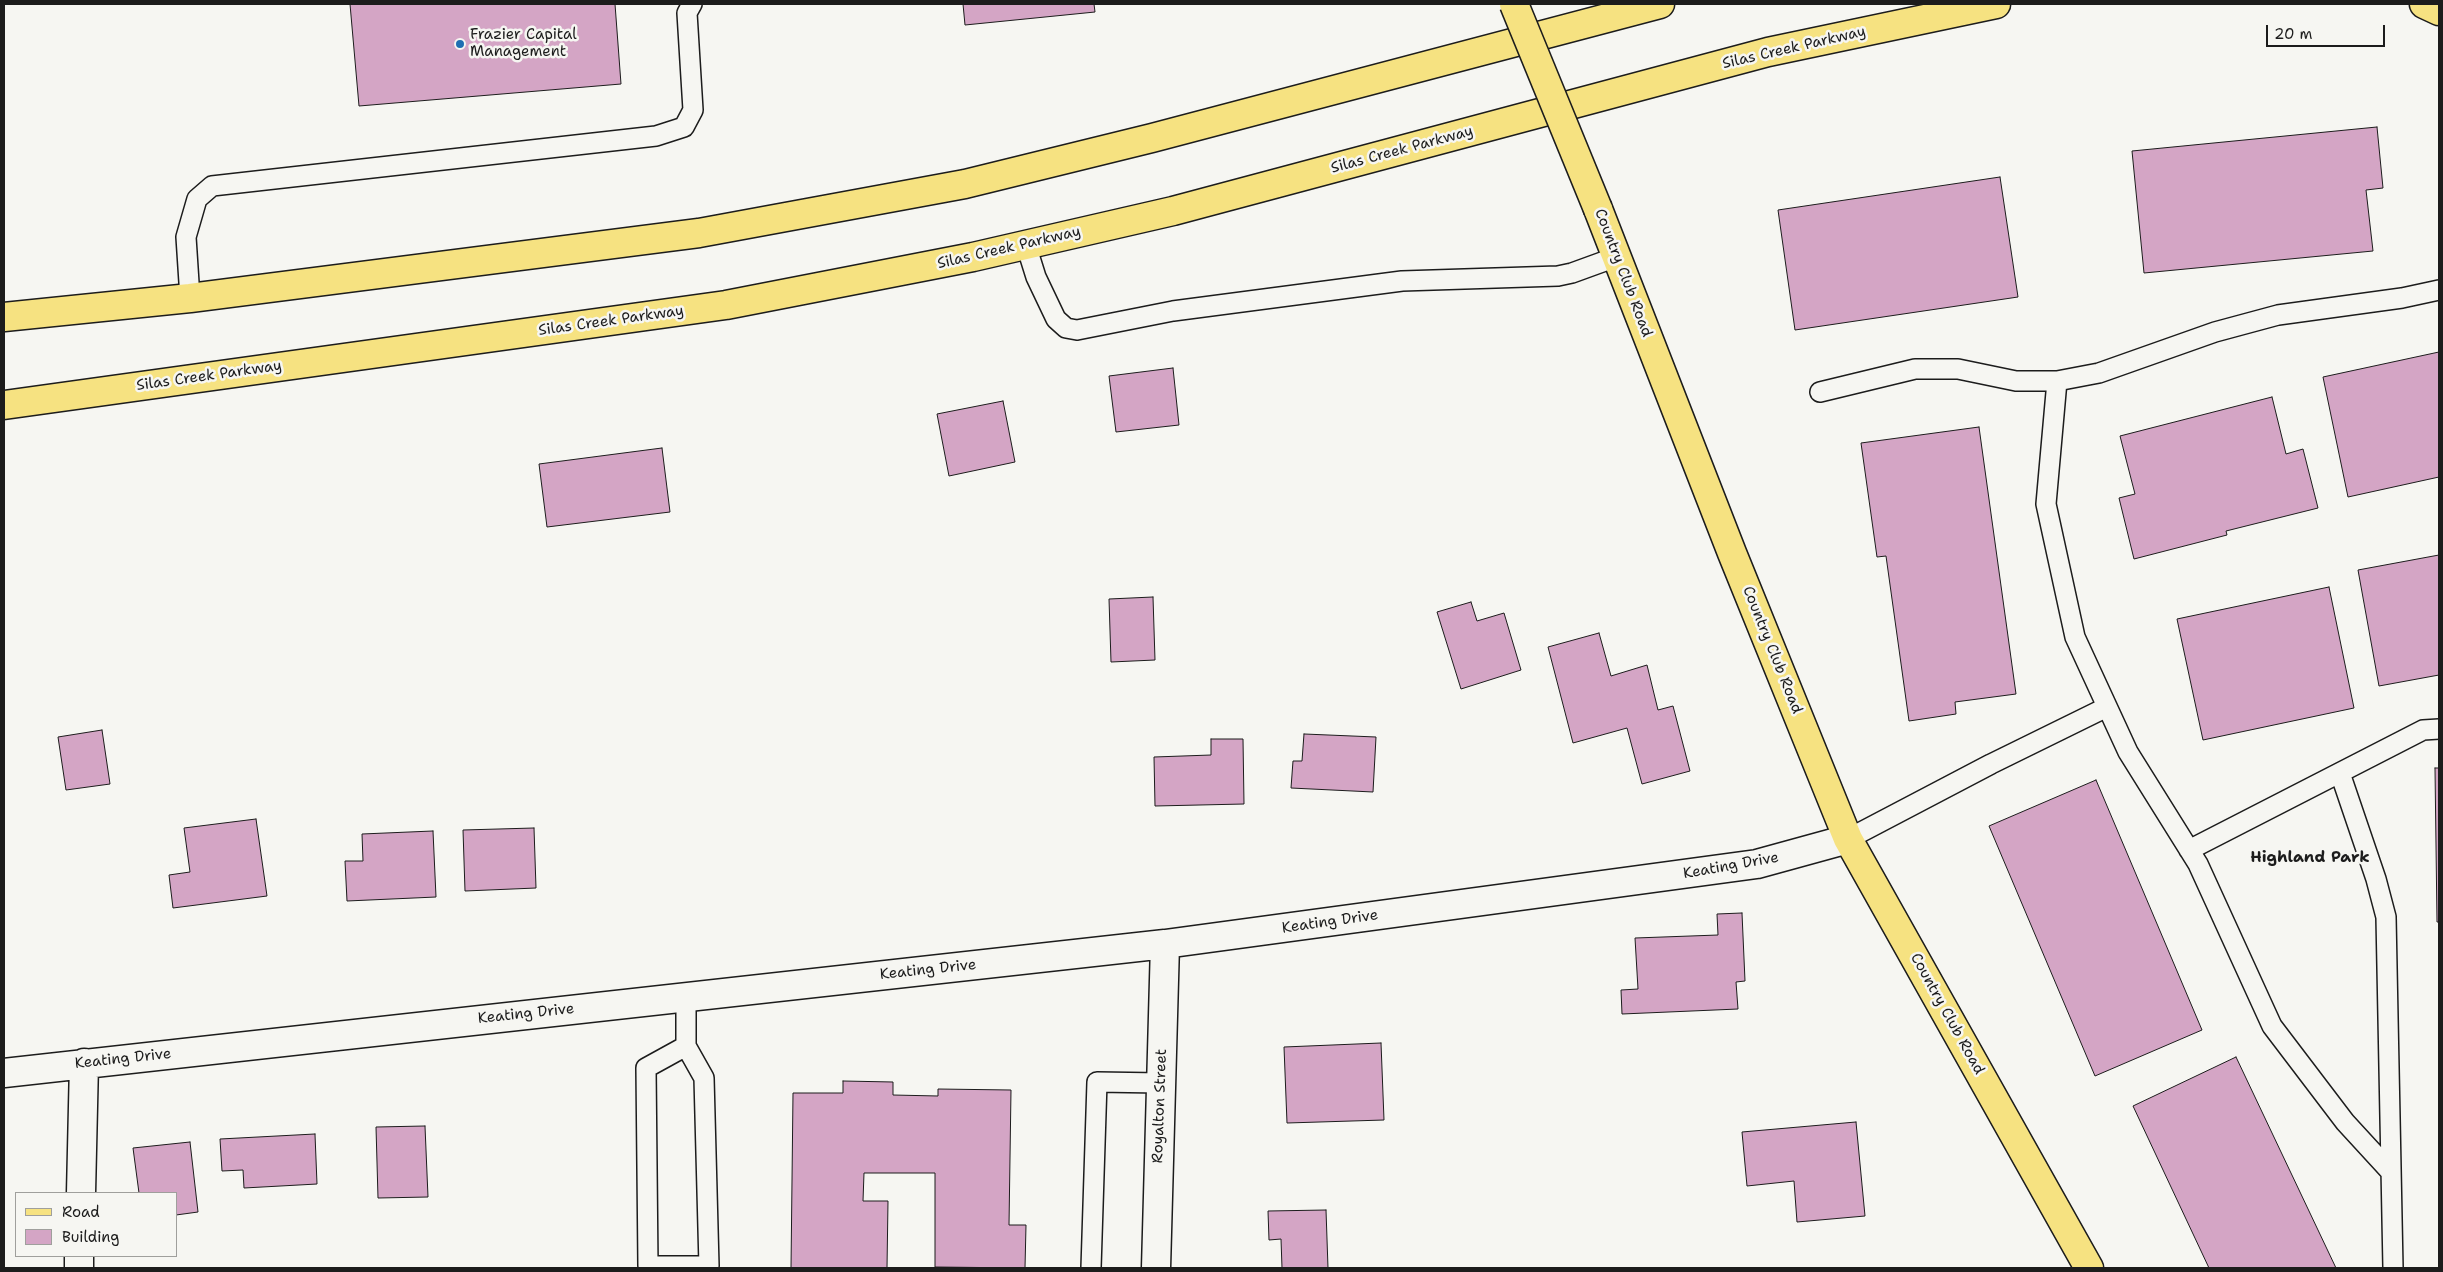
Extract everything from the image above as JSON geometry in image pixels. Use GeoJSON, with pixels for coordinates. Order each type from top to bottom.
{"type":"FeatureCollection","features":[{"type":"Feature","properties":{"kind":"main road","name":"Country Club Road"},"geometry":{"type":"LineString","coordinates":[[1514,4],[1598,209],[1848,839],[2089,1268]]}},
{"type":"Feature","properties":{"kind":"main road"},"geometry":{"type":"LineString","coordinates":[[4,317],[190,298],[699,233],[965,184],[1152,138],[1660,4]]}},
{"type":"Feature","properties":{"kind":"main road","name":"Silas Creek Parkway"},"geometry":{"type":"LineString","coordinates":[[4,405],[726,305],[973,258],[1173,211],[1768,52],[1996,4]]}},
{"type":"Feature","properties":{"kind":"main road"},"geometry":{"type":"LineString","coordinates":[[2424,4],[2439,11]]}},
{"type":"Feature","properties":{"kind":"street","name":"Keating Drive"},"geometry":{"type":"LineString","coordinates":[[4,1073],[1165,944],[1757,864],[1848,839]]}},
{"type":"Feature","properties":{"kind":"street","name":"Royalton Street"},"geometry":{"type":"LineString","coordinates":[[1156,1268],[1165,944]]}},
{"type":"Feature","properties":{"kind":"street"},"geometry":{"type":"LineString","coordinates":[[81,1192],[84,1063]]}},
{"type":"Feature","properties":{"kind":"lane"},"geometry":{"type":"LineString","coordinates":[[190,298],[186,237],[197,200],[212,186],[656,136],[684,127],[693,110],[687,13],[692,4]]}},
{"type":"Feature","properties":{"kind":"lane"},"geometry":{"type":"LineString","coordinates":[[1026,245],[1036,277],[1056,319],[1066,328],[1077,330],[1173,311],[1402,281],[1558,276],[1616,258]]}},
{"type":"Feature","properties":{"kind":"lane"},"geometry":{"type":"LineString","coordinates":[[1820,392],[1915,369],[1958,369],[2016,381],[2057,381],[2099,373],[2207,335],[2278,316],[2402,298],[2439,290]]}},
{"type":"Feature","properties":{"kind":"lane"},"geometry":{"type":"LineString","coordinates":[[2057,381],[2046,504],[2075,637],[2128,752],[2198,864],[2272,1026],[2345,1122],[2390,1171]]}},
{"type":"Feature","properties":{"kind":"lane"},"geometry":{"type":"LineString","coordinates":[[1848,839],[1991,764],[2107,707]]}},
{"type":"Feature","properties":{"kind":"lane"},"geometry":{"type":"LineString","coordinates":[[2189,850],[2423,730],[2439,729]]}},
{"type":"Feature","properties":{"kind":"lane"},"geometry":{"type":"LineString","coordinates":[[2340,774],[2376,879],[2386,917],[2393,1268]]}},
{"type":"Feature","properties":{"kind":"lane"},"geometry":{"type":"LineString","coordinates":[[686,996],[686,1046],[704,1078],[709,1266],[648,1266],[646,1068],[686,1046]]}},
{"type":"Feature","properties":{"kind":"lane"},"geometry":{"type":"LineString","coordinates":[[1091,1268],[1097,1082],[1161,1083]]}},
{"type":"Feature","properties":{"kind":"building"},"geometry":{"type":"Polygon","coordinates":[[[350,4],[615,4],[621,84],[359,106],[350,4]]]}},
{"type":"Feature","properties":{"kind":"building"},"geometry":{"type":"Polygon","coordinates":[[[963,4],[1094,4],[1095,12],[965,25],[963,4]]]}},
{"type":"Feature","properties":{"kind":"building"},"geometry":{"type":"Polygon","coordinates":[[[2377,127],[2383,188],[2366,190],[2373,251],[2144,273],[2132,151],[2377,127]]]}},
{"type":"Feature","properties":{"kind":"building"},"geometry":{"type":"Polygon","coordinates":[[[2000,177],[2018,297],[1795,330],[1778,210],[2000,177]]]}},
{"type":"Feature","properties":{"kind":"building"},"geometry":{"type":"Polygon","coordinates":[[[2439,352],[2439,477],[2348,497],[2323,377],[2439,352]]]}},
{"type":"Feature","properties":{"kind":"building"},"geometry":{"type":"Polygon","coordinates":[[[1173,368],[1179,425],[1116,432],[1109,376],[1173,368]]]}},
{"type":"Feature","properties":{"kind":"building"},"geometry":{"type":"Polygon","coordinates":[[[2272,397],[2286,454],[2303,449],[2318,508],[2226,531],[2227,535],[2134,559],[2119,498],[2135,494],[2120,436],[2272,397]]]}},
{"type":"Feature","properties":{"kind":"building"},"geometry":{"type":"Polygon","coordinates":[[[1003,401],[1015,462],[949,476],[937,414],[1003,401]]]}},
{"type":"Feature","properties":{"kind":"building"},"geometry":{"type":"Polygon","coordinates":[[[1979,427],[2016,694],[1955,702],[1956,714],[1909,721],[1886,556],[1877,557],[1861,443],[1979,427]]]}},
{"type":"Feature","properties":{"kind":"building"},"geometry":{"type":"Polygon","coordinates":[[[662,448],[670,512],[547,527],[539,464],[662,448]]]}},
{"type":"Feature","properties":{"kind":"building"},"geometry":{"type":"Polygon","coordinates":[[[2439,555],[2439,675],[2379,686],[2358,570],[2439,555]]]}},
{"type":"Feature","properties":{"kind":"building"},"geometry":{"type":"Polygon","coordinates":[[[2329,587],[2354,708],[2203,740],[2177,619],[2329,587]]]}},
{"type":"Feature","properties":{"kind":"building"},"geometry":{"type":"Polygon","coordinates":[[[1153,597],[1155,660],[1111,662],[1109,599],[1153,597]]]}},
{"type":"Feature","properties":{"kind":"building"},"geometry":{"type":"Polygon","coordinates":[[[1471,602],[1477,621],[1504,613],[1521,670],[1461,689],[1437,612],[1471,602]]]}},
{"type":"Feature","properties":{"kind":"building"},"geometry":{"type":"Polygon","coordinates":[[[1599,633],[1611,676],[1647,665],[1658,710],[1673,706],[1690,771],[1642,784],[1627,728],[1573,743],[1548,647],[1599,633]]]}},
{"type":"Feature","properties":{"kind":"building"},"geometry":{"type":"Polygon","coordinates":[[[102,730],[110,784],[66,790],[58,737],[102,730]]]}},
{"type":"Feature","properties":{"kind":"building"},"geometry":{"type":"Polygon","coordinates":[[[1304,734],[1376,737],[1373,792],[1291,788],[1293,761],[1302,761],[1304,734]]]}},
{"type":"Feature","properties":{"kind":"building"},"geometry":{"type":"Polygon","coordinates":[[[1211,739],[1243,739],[1244,804],[1155,806],[1154,757],[1211,755],[1211,739]]]}},
{"type":"Feature","properties":{"kind":"building"},"geometry":{"type":"Polygon","coordinates":[[[2435,768],[2439,768],[2439,922],[2437,922],[2435,768]]]}},
{"type":"Feature","properties":{"kind":"building"},"geometry":{"type":"Polygon","coordinates":[[[2096,780],[2202,1030],[2095,1076],[1989,826],[2096,780]]]}},
{"type":"Feature","properties":{"kind":"building"},"geometry":{"type":"Polygon","coordinates":[[[256,819],[267,896],[173,908],[169,875],[190,872],[184,828],[256,819]]]}},
{"type":"Feature","properties":{"kind":"building"},"geometry":{"type":"Polygon","coordinates":[[[534,828],[536,888],[465,891],[463,830],[534,828]]]}},
{"type":"Feature","properties":{"kind":"building"},"geometry":{"type":"Polygon","coordinates":[[[433,831],[436,897],[347,901],[345,861],[363,861],[362,834],[433,831]]]}},
{"type":"Feature","properties":{"kind":"building"},"geometry":{"type":"Polygon","coordinates":[[[1742,913],[1745,981],[1736,982],[1738,1009],[1622,1014],[1621,990],[1638,989],[1635,938],[1718,935],[1717,914],[1742,913]]]}},
{"type":"Feature","properties":{"kind":"building"},"geometry":{"type":"Polygon","coordinates":[[[1381,1043],[1384,1120],[1287,1123],[1284,1047],[1381,1043]]]}},
{"type":"Feature","properties":{"kind":"building"},"geometry":{"type":"Polygon","coordinates":[[[2236,1057],[2336,1268],[2209,1268],[2133,1106],[2236,1057]]]}},
{"type":"Feature","properties":{"kind":"building"},"geometry":{"type":"Polygon","coordinates":[[[843,1081],[893,1082],[893,1095],[938,1096],[938,1089],[1011,1090],[1009,1225],[1026,1225],[1025,1268],[935,1267],[935,1173],[864,1173],[863,1201],[888,1201],[887,1268],[791,1268],[793,1093],[843,1093],[843,1081]]]}},
{"type":"Feature","properties":{"kind":"building"},"geometry":{"type":"Polygon","coordinates":[[[1856,1122],[1865,1216],[1797,1222],[1794,1181],[1747,1186],[1742,1132],[1856,1122]]]}},
{"type":"Feature","properties":{"kind":"building"},"geometry":{"type":"Polygon","coordinates":[[[425,1126],[428,1197],[378,1198],[376,1127],[425,1126]]]}},
{"type":"Feature","properties":{"kind":"building"},"geometry":{"type":"Polygon","coordinates":[[[315,1134],[317,1184],[244,1188],[243,1170],[222,1171],[220,1139],[315,1134]]]}},
{"type":"Feature","properties":{"kind":"building"},"geometry":{"type":"Polygon","coordinates":[[[190,1142],[198,1212],[178,1215],[178,1192],[139,1192],[133,1148],[190,1142]]]}},
{"type":"Feature","properties":{"kind":"building"},"geometry":{"type":"Polygon","coordinates":[[[1326,1210],[1328,1268],[1282,1268],[1281,1239],[1269,1240],[1268,1211],[1326,1210]]]}},
{"type":"Feature","properties":{"kind":"place","name":"Frazier Capital Management"},"geometry":{"type":"Point","coordinates":[460,44]}},
{"type":"Feature","properties":{"kind":"district","name":"Highland Park"},"geometry":{"type":"Point","coordinates":[2310,858]}}]}
